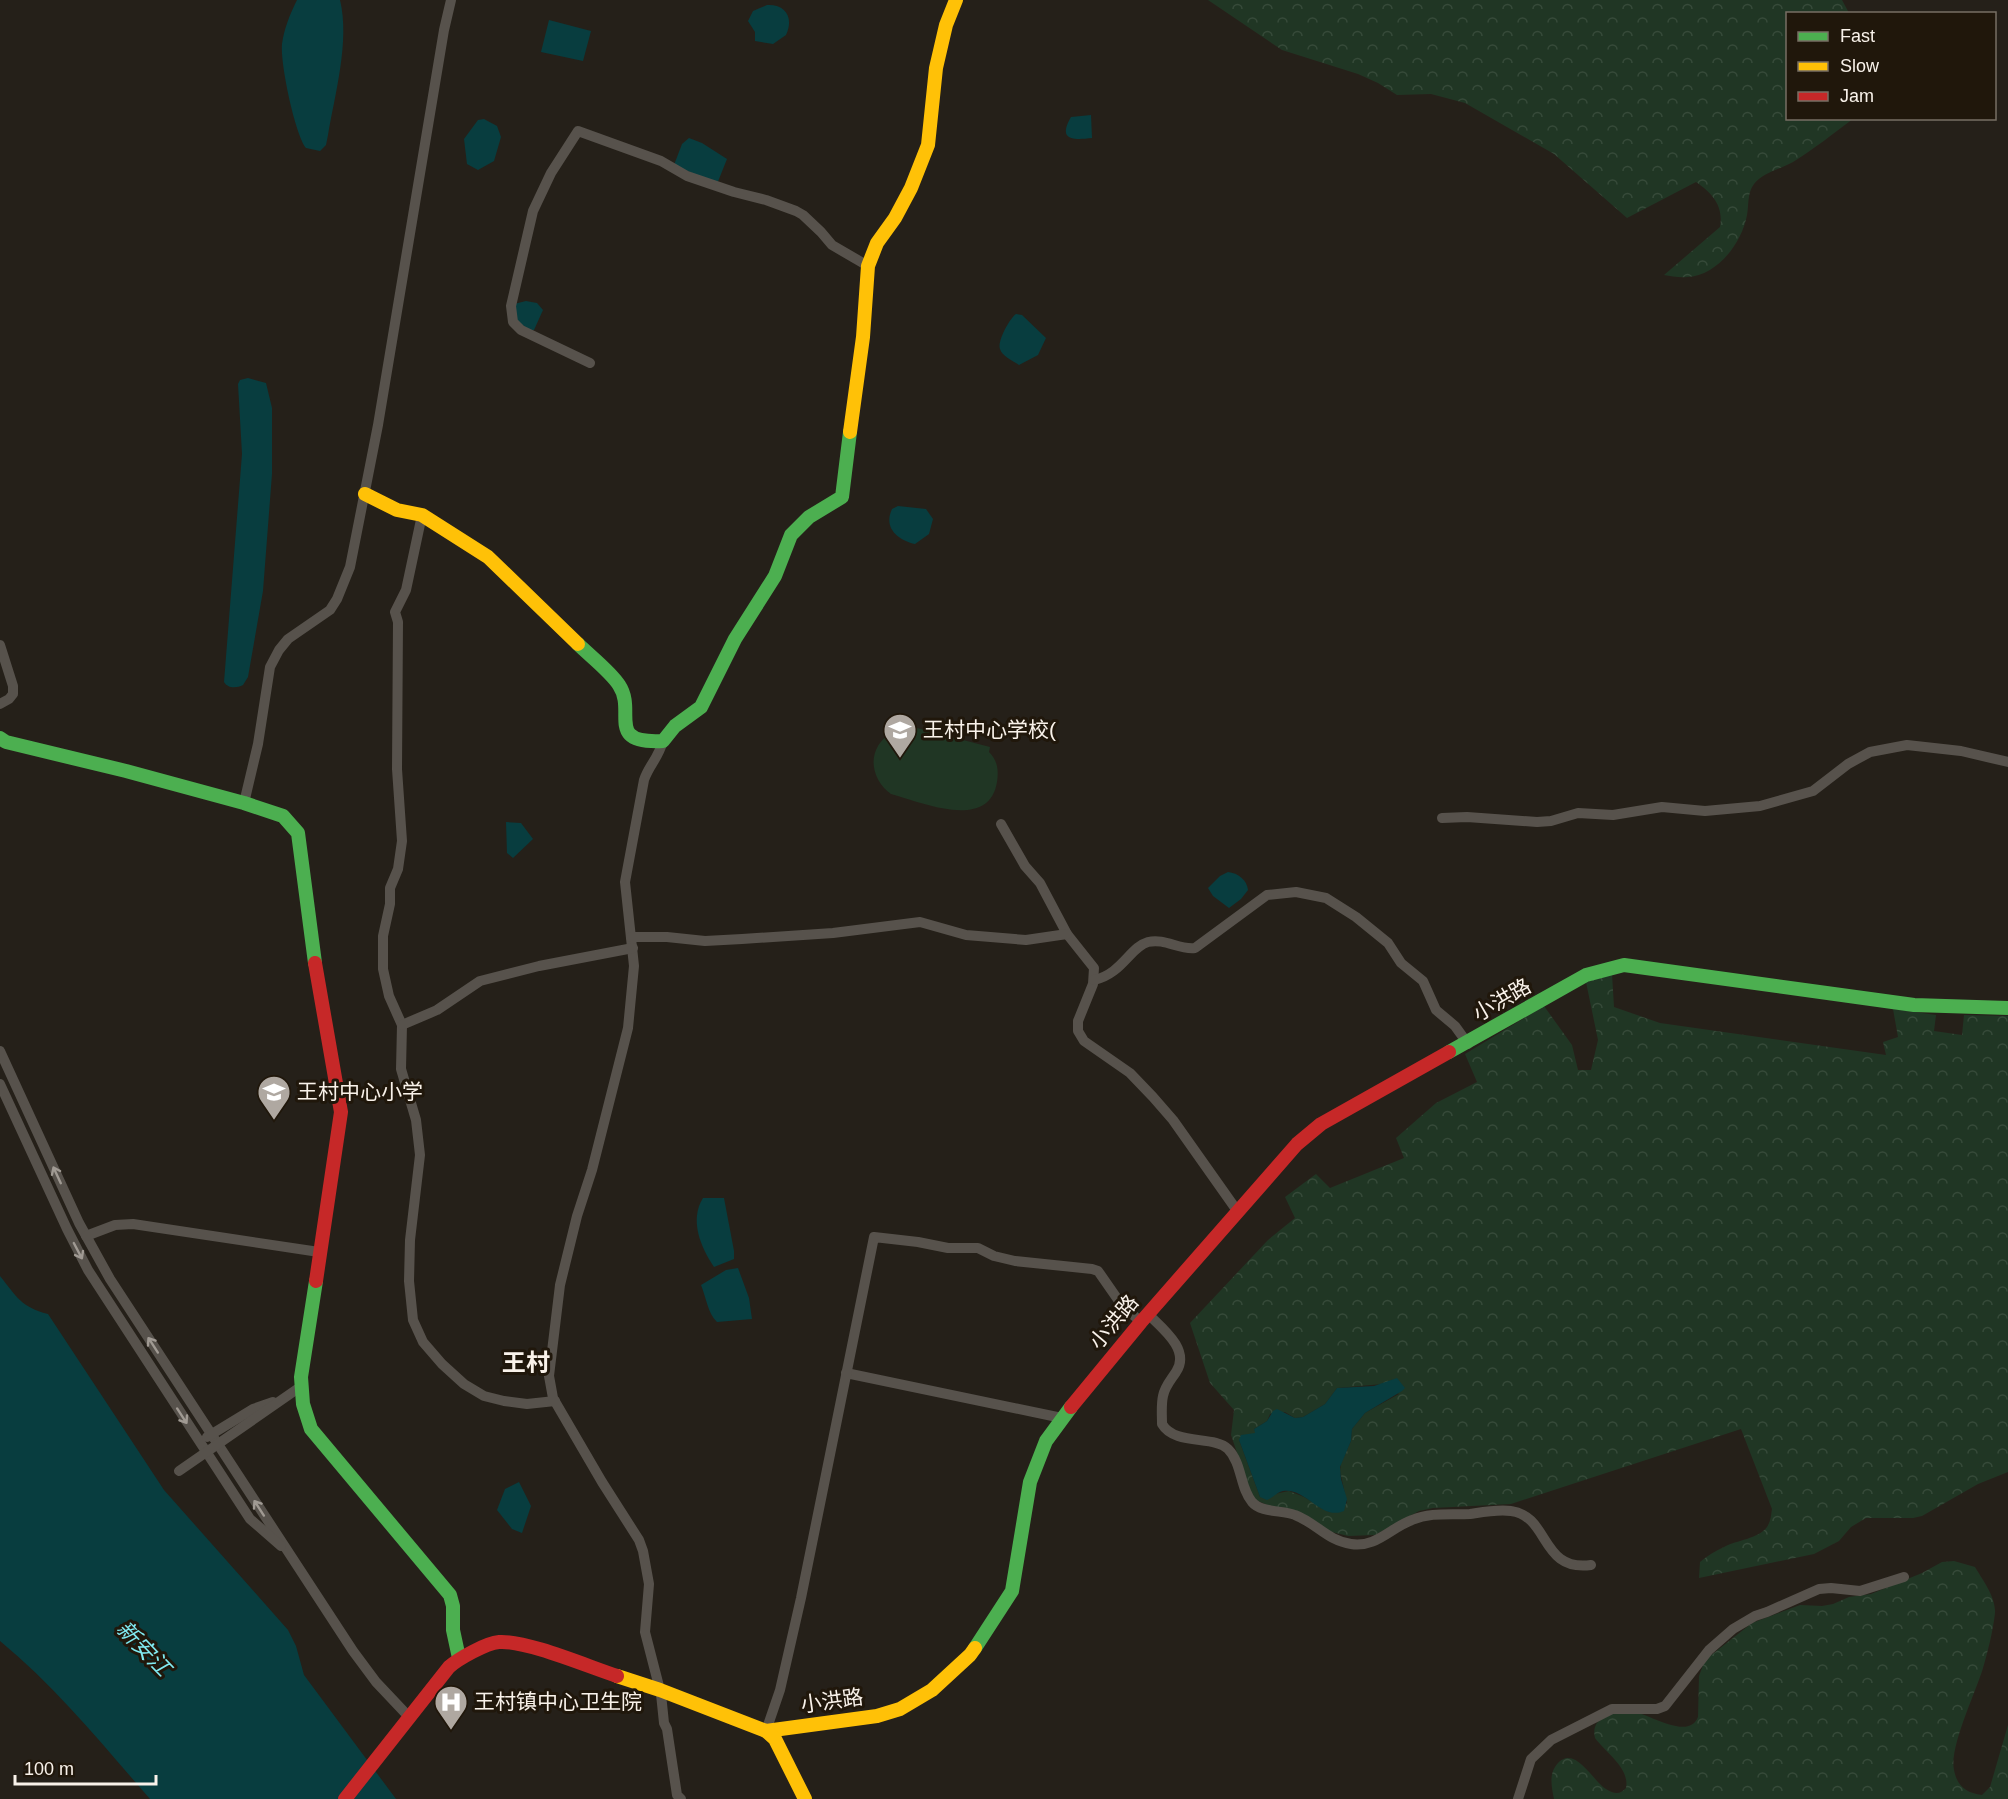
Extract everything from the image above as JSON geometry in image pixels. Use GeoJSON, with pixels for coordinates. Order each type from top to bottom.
{"type":"FeatureCollection","features":[{"type":"Feature","properties":{"kind":"street"},"geometry":{"type":"LineString","coordinates":[[244,802],[258,744],[270,667],[283,644],[294,634],[325,615],[338,599],[352,559],[378,425],[444,30],[451,0]]}},
{"type":"Feature","properties":{"kind":"street"},"geometry":{"type":"LineString","coordinates":[[681,1799],[676,1794],[660,1690],[645,1632],[649,1584],[643,1551],[639,1540],[555,1401],[550,1384],[549,1368],[557,1300],[577,1216],[592,1170],[628,1028],[632,993],[632,943],[625,891],[628,862],[644,780],[658,757],[663,741],[675,726],[702,707],[735,639],[775,576],[791,536],[809,517],[842,497],[863,337],[868,266],[877,243],[895,218],[911,188],[928,145],[936,68],[946,25],[956,0]]}},
{"type":"Feature","properties":{"kind":"street"},"geometry":{"type":"LineString","coordinates":[[590,363],[521,330],[511,318],[512,294],[533,211],[551,173],[578,131],[661,161],[687,176],[796,211],[821,232],[832,245],[868,266]]}},
{"type":"Feature","properties":{"kind":"street"},"geometry":{"type":"LineString","coordinates":[[365,494],[397,510],[422,515],[488,557],[620,685],[627,728],[634,738],[651,742],[663,741]]}},
{"type":"Feature","properties":{"kind":"street"},"geometry":{"type":"LineString","coordinates":[[422,515],[406,590],[395,612],[398,622],[397,768],[402,842],[398,869],[390,888],[390,904],[383,936],[383,969],[387,993],[402,1025],[401,1069],[416,1120],[420,1155],[410,1240],[409,1281],[413,1320],[423,1342],[442,1364],[464,1384],[484,1396],[527,1404],[555,1401]]}},
{"type":"Feature","properties":{"kind":"street"},"geometry":{"type":"LineString","coordinates":[[0,645],[14,689],[9,699],[0,704]]}},
{"type":"Feature","properties":{"kind":"street"},"geometry":{"type":"LineString","coordinates":[[0,738],[6,742],[244,802],[283,816],[298,833],[317,974],[341,1104],[341,1120],[301,1377],[304,1413],[311,1429],[450,1595],[453,1606],[453,1630],[459,1658]]}},
{"type":"Feature","properties":{"kind":"street"},"geometry":{"type":"LineString","coordinates":[[1442,818],[1467,817],[1537,822],[1578,813],[1613,815],[1662,807],[1705,811],[1760,806],[1814,791],[1848,764],[1870,752],[1907,745],[1961,751],[2008,762]]}},
{"type":"Feature","properties":{"kind":"street"},"geometry":{"type":"LineString","coordinates":[[1001,824],[1024,866],[1040,883],[1067,934],[1094,968],[1094,980],[1077,1021],[1081,1038],[1130,1073],[1153,1096],[1173,1120],[1238,1212]]}},
{"type":"Feature","properties":{"kind":"street"},"geometry":{"type":"LineString","coordinates":[[1094,980],[1113,972],[1147,942],[1159,941],[1187,949],[1195,948],[1268,895],[1288,892],[1312,894],[1326,898],[1356,917],[1388,943],[1401,963],[1424,981],[1436,1010],[1455,1026],[1468,1044]]}},
{"type":"Feature","properties":{"kind":"street"},"geometry":{"type":"LineString","coordinates":[[402,1025],[437,1010],[480,981],[632,943],[667,937],[705,941],[742,939],[833,933],[920,922],[966,935],[1026,940],[1067,934]]}},
{"type":"Feature","properties":{"kind":"street","name":"小洪路"},"geometry":{"type":"LineString","coordinates":[[345,1799],[449,1667],[459,1658],[498,1641],[516,1644],[660,1690],[766,1731],[877,1716],[900,1709],[932,1690],[970,1655],[1012,1591],[1030,1482],[1046,1441],[1062,1418],[1144,1318],[1297,1144],[1321,1124],[1468,1044],[1586,975],[1624,965],[1914,1005],[2008,1008]]}},
{"type":"Feature","properties":{"kind":"street"},"geometry":{"type":"LineString","coordinates":[[0,1051],[86,1236],[110,1279],[353,1651],[376,1682],[410,1718]]}},
{"type":"Feature","properties":{"kind":"street"},"geometry":{"type":"LineString","coordinates":[[0,1084],[83,1261],[250,1519],[292,1556]]}},
{"type":"Feature","properties":{"kind":"street"},"geometry":{"type":"LineString","coordinates":[[86,1236],[115,1225],[133,1224],[319,1252]]}},
{"type":"Feature","properties":{"kind":"street"},"geometry":{"type":"LineString","coordinates":[[805,1799],[775,1739],[766,1731],[780,1690],[794,1632],[874,1237],[948,1248],[978,1248],[993,1256],[1015,1261],[1092,1269],[1098,1272],[1121,1304],[1144,1318],[1173,1341],[1181,1357],[1178,1369],[1166,1386],[1162,1397],[1162,1424],[1178,1436],[1222,1445],[1228,1449],[1250,1499],[1256,1506],[1295,1515],[1310,1522],[1329,1537],[1352,1545],[1373,1542],[1405,1523],[1428,1515],[1513,1511],[1531,1519],[1557,1558],[1591,1565]]}},
{"type":"Feature","properties":{"kind":"street"},"geometry":{"type":"LineString","coordinates":[[846,1373],[1062,1418]]}},
{"type":"Feature","properties":{"kind":"street"},"geometry":{"type":"LineString","coordinates":[[200,1442],[253,1409],[302,1388]]}},
{"type":"Feature","properties":{"kind":"street"},"geometry":{"type":"LineString","coordinates":[[179,1471],[302,1388]]}},
{"type":"Feature","properties":{"kind":"street"},"geometry":{"type":"LineString","coordinates":[[1518,1799],[1531,1759],[1551,1740],[1612,1709],[1657,1709],[1665,1706],[1710,1650],[1733,1629],[1755,1616],[1819,1589],[1860,1591],[1904,1576]]}},
{"type":"Feature","properties":{"kind":"green space"},"geometry":{"type":"Polygon","coordinates":[[[1208,0],[1842,0],[1848,12],[1786,12],[1786,120],[1852,120],[1793,162],[1767,174],[1754,184],[1750,191],[1747,215],[1740,236],[1734,247],[1718,264],[1698,275],[1681,277],[1664,275],[1720,227],[1721,219],[1716,201],[1696,182],[1627,218],[1554,154],[1465,103],[1431,94],[1397,95],[1358,74],[1282,50],[1208,0]]]}},
{"type":"Feature","properties":{"kind":"green space"},"geometry":{"type":"Polygon","coordinates":[[[894,722],[990,747],[989,752],[996,762],[998,773],[991,797],[981,806],[968,810],[952,810],[891,794],[881,784],[875,772],[874,759],[878,746],[889,733],[894,722]]]}},
{"type":"Feature","properties":{"kind":"green space"},"geometry":{"type":"Polygon","coordinates":[[[1612,974],[1614,1007],[1660,1023],[1886,1055],[1883,1042],[1898,1037],[1893,1009],[1936,1015],[1934,1031],[1962,1035],[1964,1015],[2008,1016],[2008,1472],[1978,1484],[1922,1516],[1866,1518],[1851,1527],[1839,1541],[1814,1554],[1699,1578],[1700,1562],[1724,1547],[1763,1531],[1770,1520],[1772,1509],[1741,1429],[1511,1504],[1433,1508],[1419,1511],[1375,1535],[1348,1536],[1328,1531],[1256,1500],[1250,1491],[1231,1435],[1234,1410],[1210,1383],[1190,1323],[1268,1240],[1295,1218],[1285,1197],[1316,1174],[1330,1188],[1404,1158],[1396,1138],[1436,1103],[1477,1082],[1465,1054],[1544,1006],[1572,1045],[1578,1070],[1591,1070],[1598,1040],[1586,982],[1612,974]],[[1382,1384],[1337,1388],[1325,1404],[1303,1417],[1295,1418],[1285,1412],[1270,1414],[1267,1421],[1254,1429],[1256,1434],[1239,1440],[1260,1497],[1289,1491],[1329,1512],[1347,1503],[1340,1471],[1341,1463],[1351,1441],[1352,1429],[1365,1413],[1399,1394],[1382,1384]]]}},
{"type":"Feature","properties":{"kind":"green space"},"geometry":{"type":"Polygon","coordinates":[[[1954,1561],[1975,1567],[1991,1595],[1995,1613],[1983,1668],[1955,1748],[1954,1770],[1963,1788],[1982,1795],[1990,1787],[2008,1725],[2008,1799],[1554,1799],[1553,1771],[1562,1760],[1569,1758],[1582,1765],[1606,1789],[1617,1793],[1624,1790],[1626,1781],[1621,1767],[1595,1738],[1596,1724],[1611,1714],[1625,1710],[1675,1726],[1685,1727],[1693,1724],[1698,1717],[1699,1676],[1705,1660],[1752,1623],[1800,1605],[1822,1606],[1849,1597],[1871,1594],[1922,1573],[1942,1562],[1954,1561]]]}},
{"type":"Feature","properties":{"kind":"water"},"geometry":{"type":"Polygon","coordinates":[[[297,0],[340,0],[343,16],[338,85],[326,145],[320,151],[306,148],[297,129],[283,66],[283,38],[297,0]]]}},
{"type":"Feature","properties":{"kind":"water"},"geometry":{"type":"Polygon","coordinates":[[[767,5],[779,7],[787,13],[789,18],[786,35],[773,44],[755,41],[755,32],[748,21],[753,11],[767,5]]]}},
{"type":"Feature","properties":{"kind":"water"},"geometry":{"type":"Polygon","coordinates":[[[549,20],[591,31],[583,61],[541,52],[549,20]]]}},
{"type":"Feature","properties":{"kind":"water"},"geometry":{"type":"Polygon","coordinates":[[[1091,115],[1092,138],[1074,139],[1067,135],[1067,125],[1071,117],[1091,115]]]}},
{"type":"Feature","properties":{"kind":"water"},"geometry":{"type":"Polygon","coordinates":[[[484,119],[497,126],[501,137],[494,161],[478,170],[467,164],[464,139],[478,120],[484,119]]]}},
{"type":"Feature","properties":{"kind":"water"},"geometry":{"type":"Polygon","coordinates":[[[689,138],[702,143],[727,159],[717,184],[674,165],[682,144],[689,138]]]}},
{"type":"Feature","properties":{"kind":"water"},"geometry":{"type":"Polygon","coordinates":[[[526,301],[537,303],[543,310],[534,330],[529,330],[517,321],[514,304],[526,301]]]}},
{"type":"Feature","properties":{"kind":"water"},"geometry":{"type":"Polygon","coordinates":[[[1016,314],[1022,315],[1046,338],[1038,355],[1019,365],[1003,354],[1000,349],[1000,341],[1005,330],[1016,314]]]}},
{"type":"Feature","properties":{"kind":"water"},"geometry":{"type":"Polygon","coordinates":[[[248,378],[266,383],[272,408],[272,474],[263,591],[248,677],[243,685],[233,687],[224,682],[242,454],[238,384],[240,380],[248,378]]]}},
{"type":"Feature","properties":{"kind":"water"},"geometry":{"type":"Polygon","coordinates":[[[898,506],[926,509],[933,519],[929,534],[915,544],[898,536],[889,522],[892,509],[898,506]]]}},
{"type":"Feature","properties":{"kind":"water"},"geometry":{"type":"Polygon","coordinates":[[[506,822],[521,823],[533,839],[513,858],[507,853],[506,822]]]}},
{"type":"Feature","properties":{"kind":"water"},"geometry":{"type":"Polygon","coordinates":[[[1228,872],[1241,878],[1248,890],[1229,908],[1213,896],[1208,888],[1220,876],[1228,872]]]}},
{"type":"Feature","properties":{"kind":"water"},"geometry":{"type":"Polygon","coordinates":[[[703,1198],[724,1198],[734,1251],[734,1259],[714,1267],[698,1234],[697,1215],[703,1198]]]}},
{"type":"Feature","properties":{"kind":"water"},"geometry":{"type":"Polygon","coordinates":[[[738,1268],[749,1298],[752,1319],[717,1322],[709,1310],[701,1285],[726,1270],[738,1268]]]}},
{"type":"Feature","properties":{"kind":"water","name":"新安江"},"geometry":{"type":"Polygon","coordinates":[[[0,1276],[25,1304],[48,1314],[164,1490],[288,1630],[296,1646],[304,1675],[396,1799],[150,1799],[59,1697],[0,1641],[0,1276]]]}},
{"type":"Feature","properties":{"kind":"water"},"geometry":{"type":"Polygon","coordinates":[[[1397,1378],[1405,1388],[1365,1413],[1352,1429],[1351,1441],[1340,1467],[1347,1499],[1344,1511],[1328,1512],[1291,1491],[1283,1491],[1267,1500],[1260,1497],[1239,1440],[1241,1435],[1255,1433],[1254,1429],[1267,1421],[1277,1409],[1295,1418],[1303,1417],[1325,1404],[1337,1388],[1374,1386],[1397,1378]]]}},
{"type":"Feature","properties":{"kind":"water"},"geometry":{"type":"Polygon","coordinates":[[[519,1482],[531,1506],[522,1533],[512,1529],[497,1510],[505,1489],[519,1482]]]}},
{"type":"Feature","properties":{"kind":"traffic: fast"},"geometry":{"type":"LineString","coordinates":[[578,644],[619,685],[624,695],[628,732],[645,741],[663,741],[675,726],[701,707],[735,639],[775,576],[791,535],[809,517],[842,497],[850,432]]}},
{"type":"Feature","properties":{"kind":"traffic: fast"},"geometry":{"type":"LineString","coordinates":[[0,738],[6,742],[126,771],[283,816],[298,833],[315,963]]}},
{"type":"Feature","properties":{"kind":"traffic: fast"},"geometry":{"type":"LineString","coordinates":[[1449,1052],[1586,975],[1624,965],[1914,1005],[2008,1008]]}},
{"type":"Feature","properties":{"kind":"traffic: fast"},"geometry":{"type":"LineString","coordinates":[[316,1281],[301,1377],[303,1404],[311,1429],[450,1595],[453,1606],[453,1630],[459,1658]]}},
{"type":"Feature","properties":{"kind":"traffic: fast"},"geometry":{"type":"LineString","coordinates":[[975,1648],[1012,1591],[1030,1482],[1046,1441],[1071,1407]]}},
{"type":"Feature","properties":{"kind":"traffic: slow"},"geometry":{"type":"LineString","coordinates":[[850,432],[863,337],[868,266],[877,243],[895,218],[911,188],[928,145],[936,68],[946,25],[956,0]]}},
{"type":"Feature","properties":{"kind":"traffic: slow"},"geometry":{"type":"LineString","coordinates":[[365,494],[397,510],[422,515],[488,557],[578,644]]}},
{"type":"Feature","properties":{"kind":"traffic: slow"},"geometry":{"type":"LineString","coordinates":[[617,1676],[766,1731],[877,1716],[900,1709],[932,1690],[975,1648]]}},
{"type":"Feature","properties":{"kind":"traffic: slow"},"geometry":{"type":"LineString","coordinates":[[766,1731],[775,1739],[805,1799]]}},
{"type":"Feature","properties":{"kind":"traffic: jam"},"geometry":{"type":"LineString","coordinates":[[315,963],[341,1112],[316,1281]]}},
{"type":"Feature","properties":{"kind":"traffic: jam"},"geometry":{"type":"LineString","coordinates":[[1071,1407],[1141,1322],[1297,1144],[1321,1124],[1449,1052]]}},
{"type":"Feature","properties":{"kind":"traffic: jam"},"geometry":{"type":"LineString","coordinates":[[345,1799],[449,1667],[480,1648],[499,1642],[525,1645],[617,1676]]}},
{"type":"Feature","properties":{"kind":"place","name":"王村中心学校("},"geometry":{"type":"Point","coordinates":[900,759]}},
{"type":"Feature","properties":{"kind":"place","name":"王村中心小学"},"geometry":{"type":"Point","coordinates":[274,1121]}},
{"type":"Feature","properties":{"kind":"place","name":"王村镇中心卫生院"},"geometry":{"type":"Point","coordinates":[451,1731]}},
{"type":"Feature","properties":{"kind":"district","name":"王村"},"geometry":{"type":"Point","coordinates":[526,1363]}}]}
